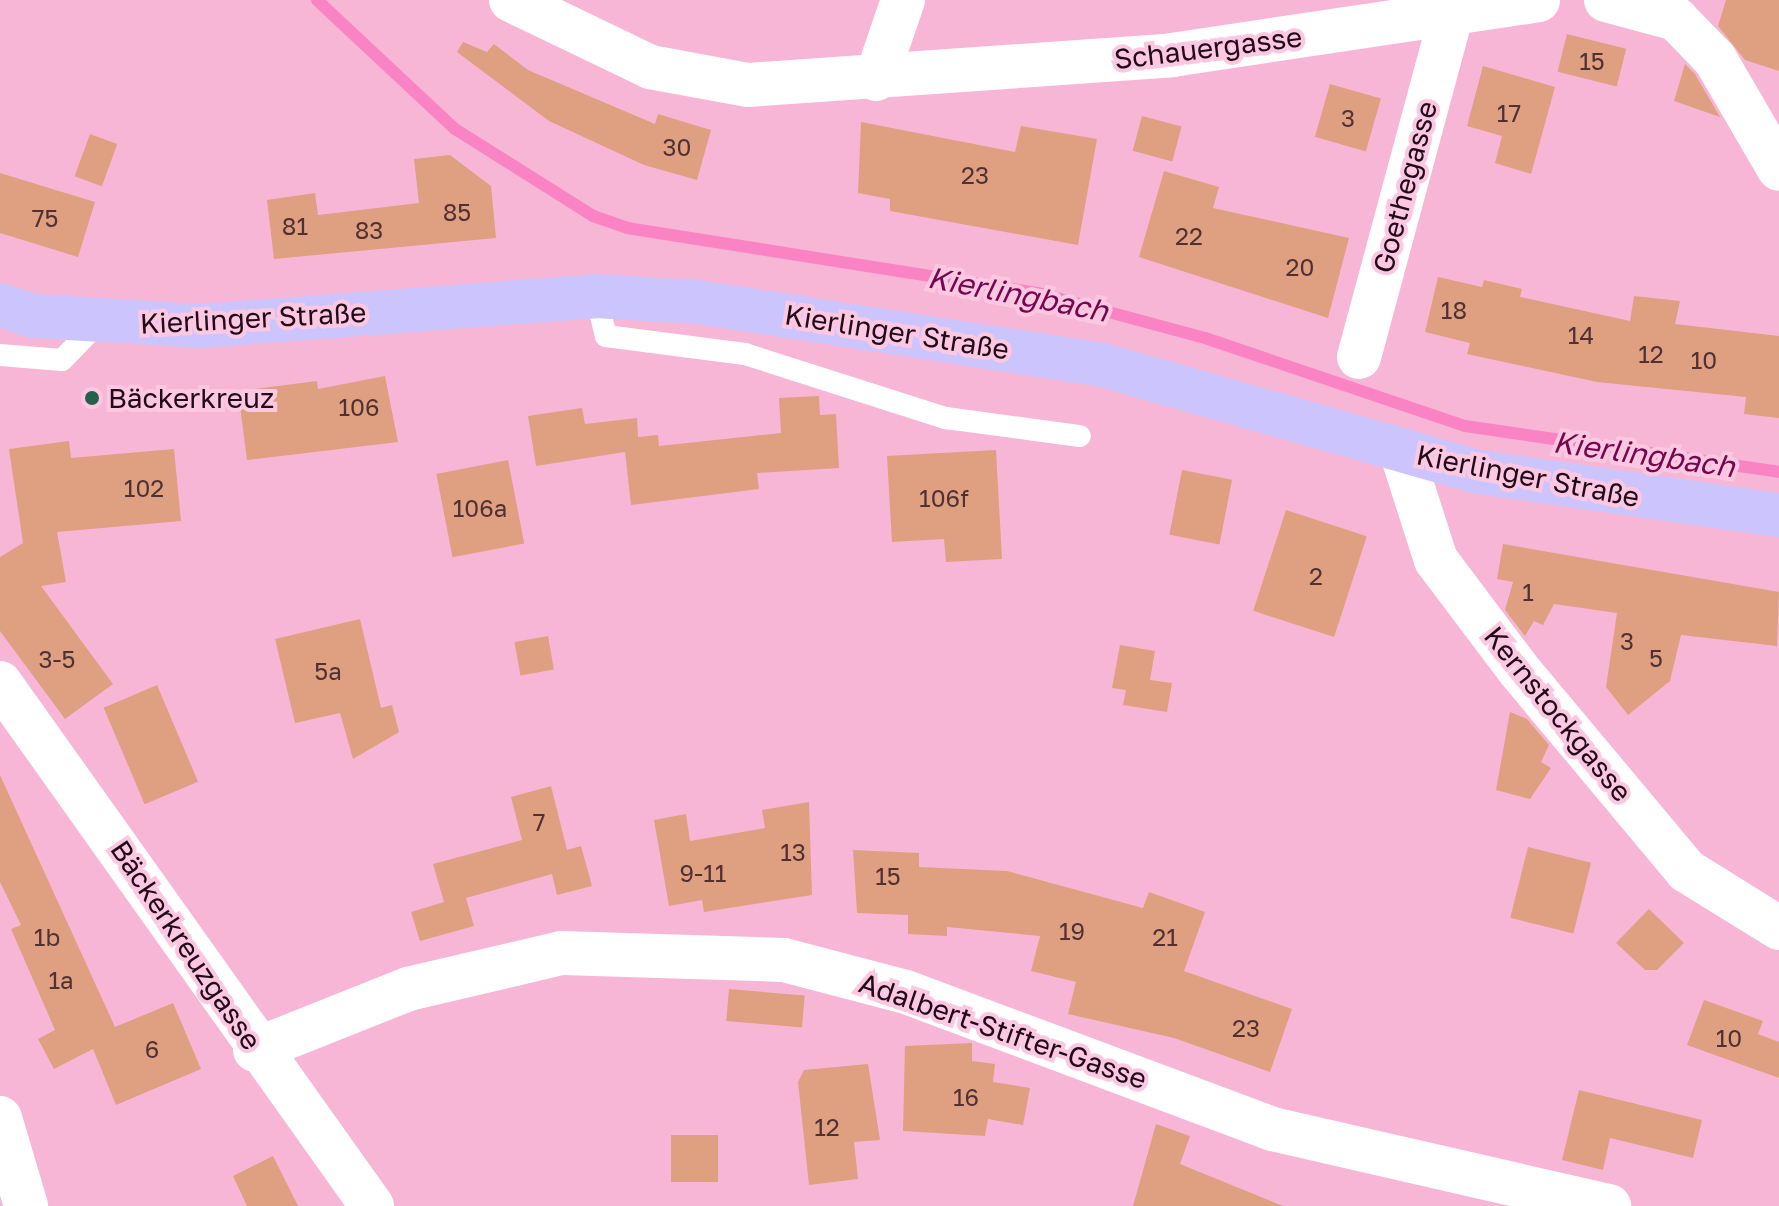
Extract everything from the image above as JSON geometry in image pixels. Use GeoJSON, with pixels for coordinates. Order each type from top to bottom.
{"type":"FeatureCollection","features":[{"type":"Feature","properties":{"kind":"main road","name":"Kierlinger Straße"},"geometry":{"type":"LineString","coordinates":[[0,305],[99,322],[200,326],[596,296],[697,302],[1099,364],[1401,451],[1588,493],[1779,515]]}},
{"type":"Feature","properties":{"kind":"street","name":"Schauergasse"},"geometry":{"type":"LineString","coordinates":[[511,0],[589,43],[699,81],[876,79],[1172,55],[1451,16],[1538,0]]}},
{"type":"Feature","properties":{"kind":"street"},"geometry":{"type":"LineString","coordinates":[[876,79],[903,0]]}},
{"type":"Feature","properties":{"kind":"street"},"geometry":{"type":"LineString","coordinates":[[1606,0],[1676,19],[1715,59],[1779,169]]}},
{"type":"Feature","properties":{"kind":"street","name":"Goethegasse"},"geometry":{"type":"LineString","coordinates":[[1359,357],[1451,16]]}},
{"type":"Feature","properties":{"kind":"street","name":"Kernstockgasse"},"geometry":{"type":"LineString","coordinates":[[1401,451],[1436,560],[1518,669],[1687,871],[1779,928]]}},
{"type":"Feature","properties":{"kind":"street","name":"Bäckerkreuzgasse"},"geometry":{"type":"LineString","coordinates":[[0,683],[125,851],[255,1050],[372,1206]]}},
{"type":"Feature","properties":{"kind":"street","name":"Adalbert-Stifter-Gasse"},"geometry":{"type":"LineString","coordinates":[[255,1050],[408,989],[562,953],[784,960],[906,992],[1272,1129],[1609,1206]]}},
{"type":"Feature","properties":{"kind":"street"},"geometry":{"type":"LineString","coordinates":[[0,1118],[26,1206]]}},
{"type":"Feature","properties":{"kind":"lane"},"geometry":{"type":"LineString","coordinates":[[596,296],[606,336],[745,354],[946,418],[1080,436]]}},
{"type":"Feature","properties":{"kind":"lane"},"geometry":{"type":"LineString","coordinates":[[0,355],[62,360],[99,322]]}},
{"type":"Feature","properties":{"kind":"building"},"geometry":{"type":"Polygon","coordinates":[[[1726,0],[1779,0],[1779,71],[1745,60],[1718,26],[1726,0]]]}},
{"type":"Feature","properties":{"kind":"building"},"geometry":{"type":"Polygon","coordinates":[[[1567,34],[1626,49],[1617,87],[1558,72],[1567,34]]]}},
{"type":"Feature","properties":{"kind":"building"},"geometry":{"type":"Polygon","coordinates":[[[463,42],[487,52],[494,44],[528,70],[655,124],[658,114],[711,130],[697,180],[644,165],[549,121],[457,52],[463,42]]]}},
{"type":"Feature","properties":{"kind":"building"},"geometry":{"type":"Polygon","coordinates":[[[1685,64],[1695,74],[1720,117],[1674,101],[1685,64]]]}},
{"type":"Feature","properties":{"kind":"building"},"geometry":{"type":"Polygon","coordinates":[[[1483,66],[1555,87],[1531,174],[1495,163],[1502,136],[1467,126],[1483,66]]]}},
{"type":"Feature","properties":{"kind":"building"},"geometry":{"type":"Polygon","coordinates":[[[1330,84],[1381,99],[1366,151],[1315,137],[1330,84]]]}},
{"type":"Feature","properties":{"kind":"building"},"geometry":{"type":"Polygon","coordinates":[[[1142,116],[1182,127],[1172,161],[1133,151],[1142,116]]]}},
{"type":"Feature","properties":{"kind":"building"},"geometry":{"type":"Polygon","coordinates":[[[861,122],[1015,152],[1021,126],[1097,139],[1078,245],[890,211],[890,199],[858,193],[861,122]]]}},
{"type":"Feature","properties":{"kind":"building"},"geometry":{"type":"Polygon","coordinates":[[[90,134],[117,144],[102,186],[75,176],[90,134]]]}},
{"type":"Feature","properties":{"kind":"building"},"geometry":{"type":"Polygon","coordinates":[[[450,155],[491,186],[496,238],[274,259],[267,200],[315,193],[318,215],[419,203],[414,159],[450,155]]]}},
{"type":"Feature","properties":{"kind":"building"},"geometry":{"type":"Polygon","coordinates":[[[1164,171],[1219,187],[1213,208],[1349,238],[1328,318],[1139,257],[1164,171]]]}},
{"type":"Feature","properties":{"kind":"building"},"geometry":{"type":"Polygon","coordinates":[[[0,173],[95,202],[78,257],[0,233],[0,173]]]}},
{"type":"Feature","properties":{"kind":"building"},"geometry":{"type":"Polygon","coordinates":[[[1438,277],[1482,287],[1484,280],[1522,289],[1520,297],[1630,321],[1634,296],[1680,301],[1675,324],[1779,336],[1779,418],[1744,414],[1746,397],[1597,382],[1467,354],[1470,343],[1425,332],[1438,277]]]}},
{"type":"Feature","properties":{"kind":"building"},"geometry":{"type":"Polygon","coordinates":[[[385,376],[398,442],[247,460],[238,391],[317,381],[318,389],[385,376]]]}},
{"type":"Feature","properties":{"kind":"building"},"geometry":{"type":"Polygon","coordinates":[[[819,396],[820,415],[836,414],[839,468],[757,473],[759,489],[631,505],[625,452],[536,466],[528,416],[582,408],[585,424],[637,418],[638,437],[658,435],[659,446],[781,433],[779,398],[819,396]]]}},
{"type":"Feature","properties":{"kind":"building"},"geometry":{"type":"Polygon","coordinates":[[[69,441],[71,458],[174,449],[181,521],[57,532],[66,582],[41,586],[113,684],[65,719],[0,631],[0,557],[23,543],[9,449],[69,441]]]}},
{"type":"Feature","properties":{"kind":"building"},"geometry":{"type":"Polygon","coordinates":[[[996,450],[1002,559],[946,562],[944,539],[892,542],[887,456],[996,450]]]}},
{"type":"Feature","properties":{"kind":"building"},"geometry":{"type":"Polygon","coordinates":[[[508,460],[524,543],[453,557],[436,474],[508,460]]]}},
{"type":"Feature","properties":{"kind":"building"},"geometry":{"type":"Polygon","coordinates":[[[1182,470],[1232,480],[1219,545],[1169,535],[1182,470]]]}},
{"type":"Feature","properties":{"kind":"building"},"geometry":{"type":"Polygon","coordinates":[[[1286,510],[1367,536],[1334,637],[1253,611],[1286,510]]]}},
{"type":"Feature","properties":{"kind":"building"},"geometry":{"type":"Polygon","coordinates":[[[1503,544],[1779,592],[1777,646],[1681,635],[1670,681],[1628,715],[1606,687],[1617,613],[1554,604],[1543,625],[1534,621],[1525,636],[1505,610],[1513,582],[1497,579],[1503,544]]]}},
{"type":"Feature","properties":{"kind":"building"},"geometry":{"type":"Polygon","coordinates":[[[360,619],[381,708],[392,705],[399,732],[353,759],[340,713],[295,723],[275,639],[360,619]]]}},
{"type":"Feature","properties":{"kind":"building"},"geometry":{"type":"Polygon","coordinates":[[[548,636],[554,669],[520,675],[515,642],[548,636]]]}},
{"type":"Feature","properties":{"kind":"building"},"geometry":{"type":"Polygon","coordinates":[[[1120,645],[1155,651],[1150,680],[1172,683],[1167,712],[1123,705],[1126,690],[1112,688],[1120,645]]]}},
{"type":"Feature","properties":{"kind":"building"},"geometry":{"type":"Polygon","coordinates":[[[157,685],[198,782],[145,804],[104,708],[157,685]]]}},
{"type":"Feature","properties":{"kind":"building"},"geometry":{"type":"Polygon","coordinates":[[[1510,712],[1527,719],[1549,745],[1541,762],[1551,768],[1530,799],[1496,790],[1510,712]]]}},
{"type":"Feature","properties":{"kind":"building"},"geometry":{"type":"Polygon","coordinates":[[[0,775],[115,1027],[173,1003],[201,1069],[116,1105],[93,1049],[54,1069],[38,1039],[55,1030],[11,929],[21,925],[0,882],[0,775]]]}},
{"type":"Feature","properties":{"kind":"building"},"geometry":{"type":"Polygon","coordinates":[[[551,786],[567,850],[581,846],[592,886],[557,895],[552,874],[466,898],[474,926],[420,941],[411,912],[444,902],[433,864],[522,840],[511,797],[551,786]]]}},
{"type":"Feature","properties":{"kind":"building"},"geometry":{"type":"Polygon","coordinates":[[[809,802],[812,895],[704,912],[702,900],[669,906],[654,820],[686,814],[690,841],[765,828],[762,810],[809,802]]]}},
{"type":"Feature","properties":{"kind":"building"},"geometry":{"type":"Polygon","coordinates":[[[1528,847],[1591,863],[1573,934],[1510,918],[1528,847]]]}},
{"type":"Feature","properties":{"kind":"building"},"geometry":{"type":"Polygon","coordinates":[[[853,850],[919,853],[919,867],[1007,871],[1143,908],[1149,892],[1205,912],[1184,971],[1292,1009],[1270,1072],[1174,1038],[1068,1014],[1076,982],[1031,971],[1040,936],[947,927],[947,936],[908,934],[908,915],[857,913],[853,850]]]}},
{"type":"Feature","properties":{"kind":"building"},"geometry":{"type":"Polygon","coordinates":[[[1649,909],[1684,943],[1657,970],[1645,970],[1616,943],[1649,909]]]}},
{"type":"Feature","properties":{"kind":"building"},"geometry":{"type":"Polygon","coordinates":[[[729,989],[805,996],[802,1028],[726,1021],[729,989]]]}},
{"type":"Feature","properties":{"kind":"building"},"geometry":{"type":"Polygon","coordinates":[[[1704,1000],[1763,1021],[1758,1034],[1779,1042],[1779,1078],[1687,1045],[1704,1000]]]}},
{"type":"Feature","properties":{"kind":"building"},"geometry":{"type":"Polygon","coordinates":[[[972,1043],[972,1061],[995,1064],[993,1082],[1030,1088],[1023,1125],[988,1119],[985,1136],[903,1131],[905,1046],[972,1043]]]}},
{"type":"Feature","properties":{"kind":"building"},"geometry":{"type":"Polygon","coordinates":[[[868,1064],[880,1140],[854,1142],[858,1179],[809,1185],[798,1082],[804,1070],[868,1064]]]}},
{"type":"Feature","properties":{"kind":"building"},"geometry":{"type":"Polygon","coordinates":[[[1579,1090],[1702,1120],[1693,1158],[1610,1138],[1603,1170],[1562,1160],[1579,1090]]]}},
{"type":"Feature","properties":{"kind":"building"},"geometry":{"type":"Polygon","coordinates":[[[1156,1124],[1190,1136],[1180,1164],[1283,1206],[1133,1206],[1156,1124]]]}},
{"type":"Feature","properties":{"kind":"building"},"geometry":{"type":"Polygon","coordinates":[[[671,1135],[718,1135],[718,1182],[671,1182],[671,1135]]]}},
{"type":"Feature","properties":{"kind":"building"},"geometry":{"type":"Polygon","coordinates":[[[273,1156],[298,1206],[247,1206],[233,1176],[273,1156]]]}},
{"type":"Feature","properties":{"kind":"waterway","name":"Kierlingbach"},"geometry":{"type":"LineString","coordinates":[[317,0],[455,129],[593,216],[627,228],[1038,293],[1205,338],[1465,426],[1779,472]]}},
{"type":"Feature","properties":{"kind":"place","name":"Bäckerkreuz"},"geometry":{"type":"Point","coordinates":[92,398]}}]}
